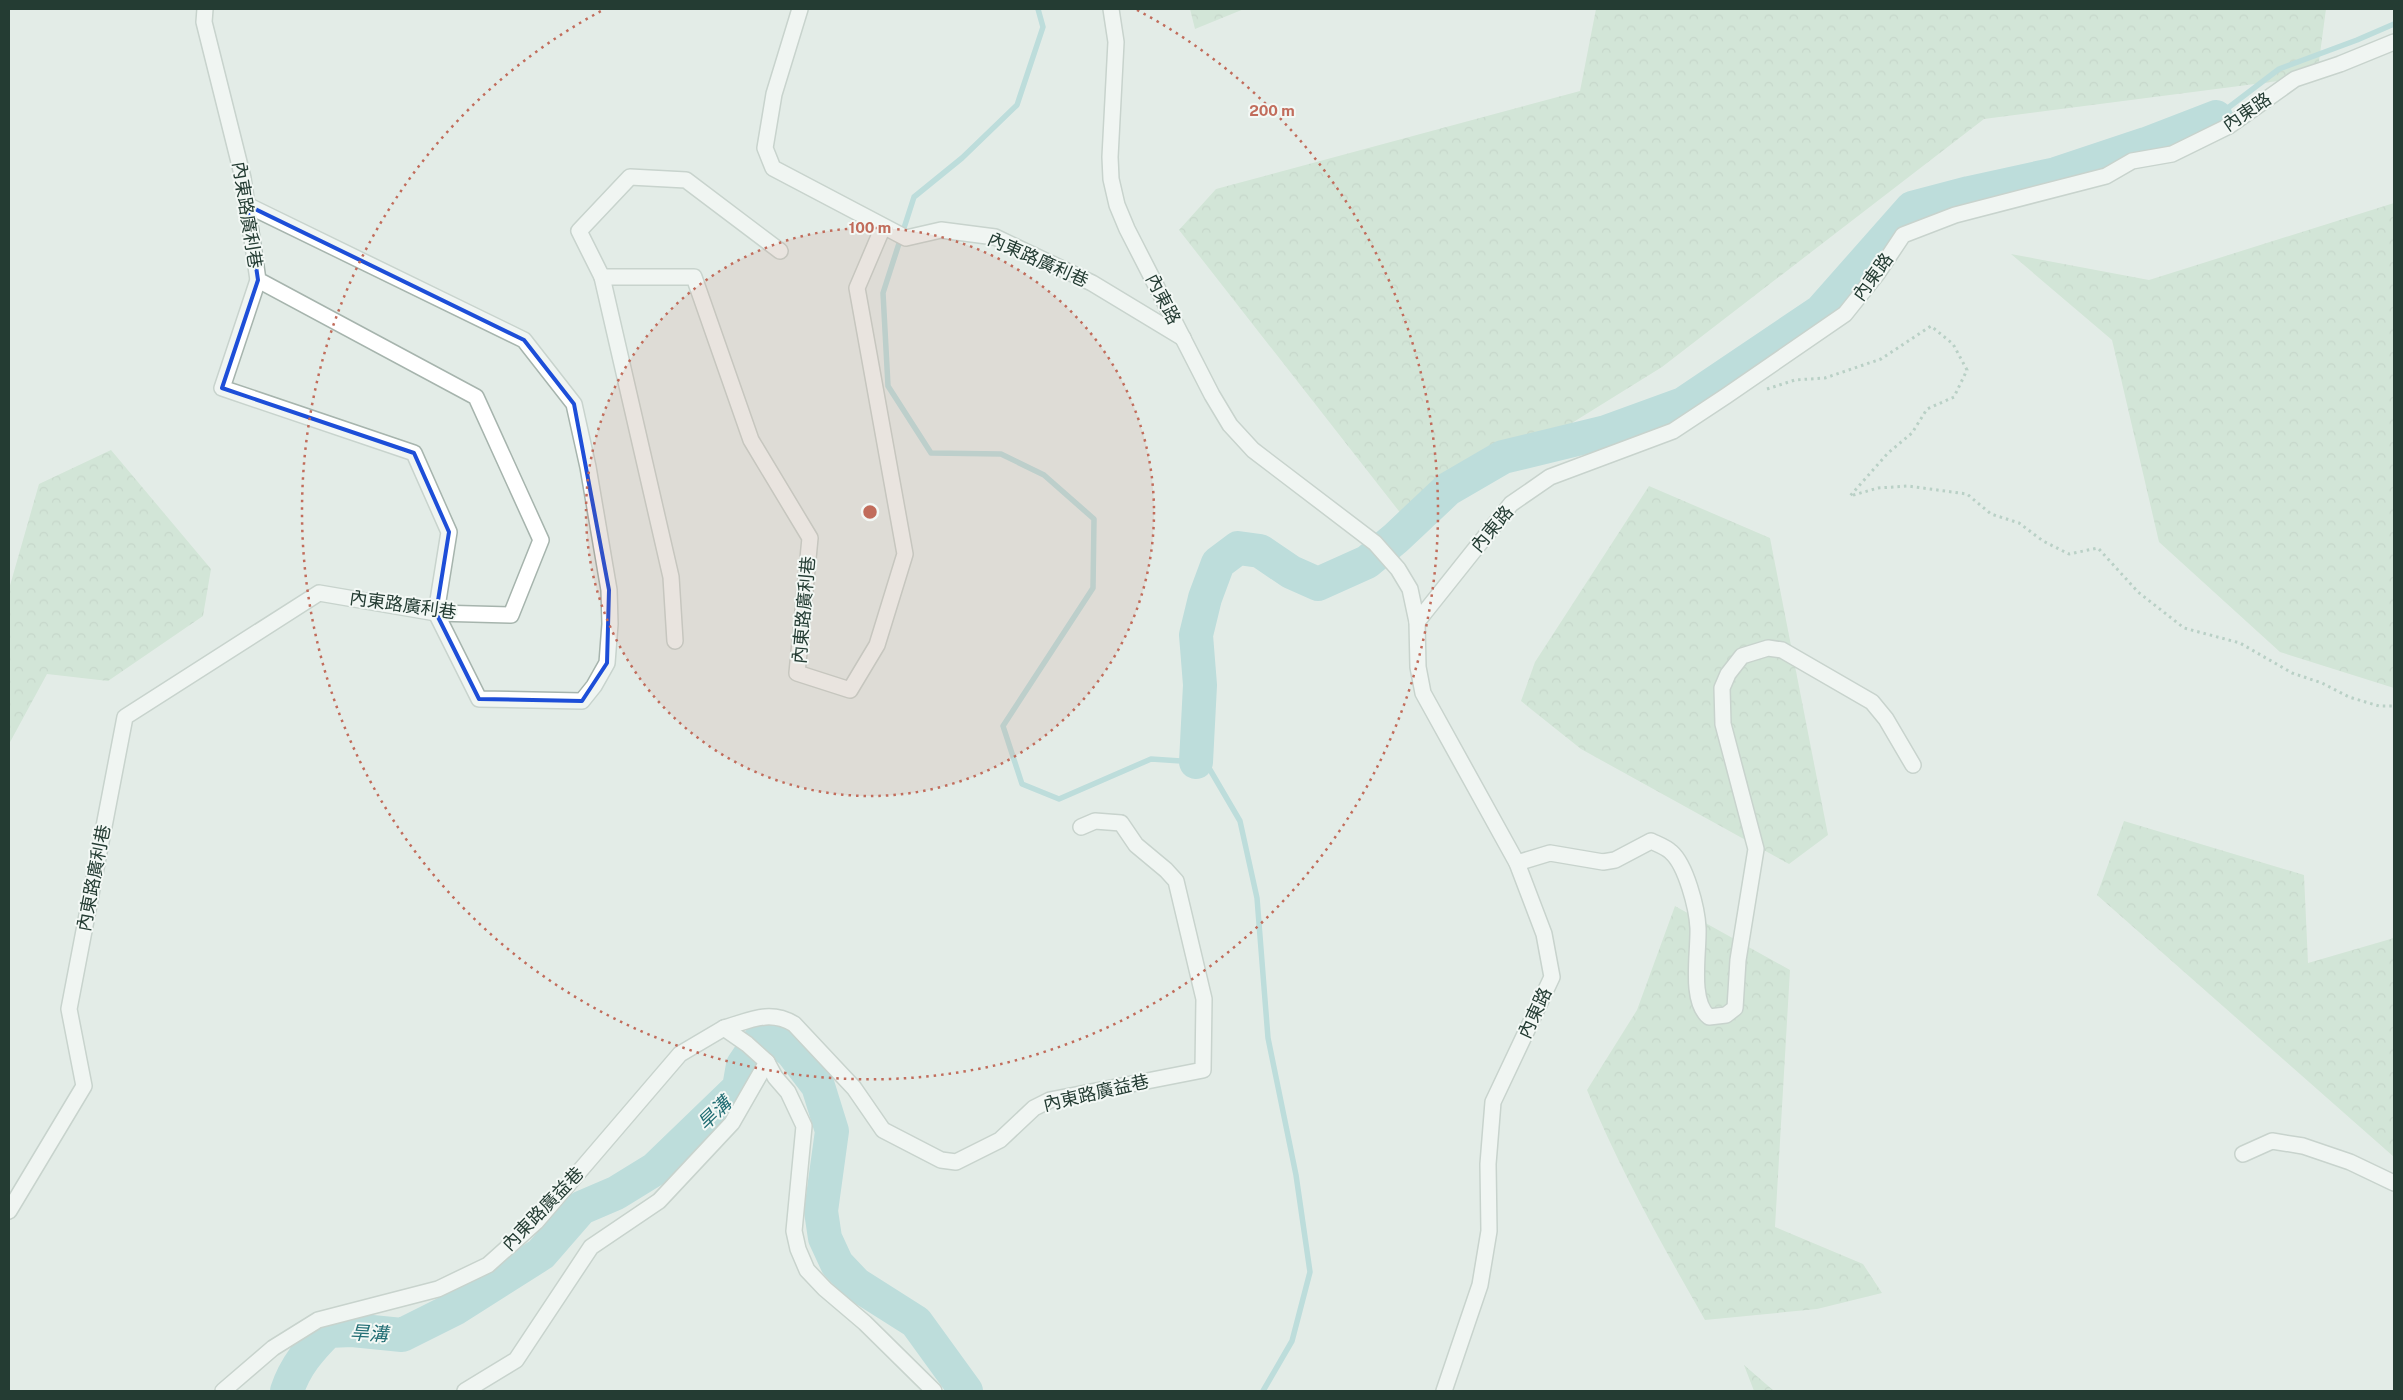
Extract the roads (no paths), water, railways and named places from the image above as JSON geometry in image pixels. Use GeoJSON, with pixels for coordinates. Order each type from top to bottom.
{"type":"FeatureCollection","features":[{"type":"Feature","properties":{"kind":"street","name":"內東路廣利巷"},"geometry":{"type":"LineString","coordinates":[[9,1211],[84,1086],[69,1009],[125,717],[319,593],[436,613],[511,615],[542,540],[476,397],[258,280],[244,178],[204,22],[206,9]]}},
{"type":"Feature","properties":{"kind":"street","name":"內東路廣利巷"},"geometry":{"type":"LineString","coordinates":[[800,9],[774,94],[765,148],[773,168],[906,238],[941,230],[995,237],[1092,283],[1183,338]]}},
{"type":"Feature","properties":{"kind":"street","name":"內東路"},"geometry":{"type":"LineString","coordinates":[[1111,9],[1116,42],[1110,157],[1111,180],[1117,204],[1127,229],[1212,395],[1230,425],[1253,450],[1375,543],[1391,561],[1410,589],[1417,622],[1418,667],[1424,693],[1517,863],[1544,934],[1552,977],[1493,1102],[1488,1164],[1489,1231],[1480,1285],[1444,1391]]}},
{"type":"Feature","properties":{"kind":"street","name":"內東路"},"geometry":{"type":"LineString","coordinates":[[1417,622],[1511,504],[1550,477],[1673,431],[1845,314],[1877,274],[1903,235],[1955,215],[2106,176],[2132,160],[2172,154],[2229,126],[2295,79],[2340,64],[2394,42]]}},
{"type":"Feature","properties":{"kind":"street"},"geometry":{"type":"LineString","coordinates":[[675,641],[671,577],[602,277],[579,231],[630,177],[686,180],[780,251]]}},
{"type":"Feature","properties":{"kind":"street"},"geometry":{"type":"LineString","coordinates":[[247,205],[524,340],[574,404],[588,467],[609,590],[610,624],[606,663],[594,686],[582,701],[478,700],[436,613],[449,532],[414,453],[222,388],[258,280]]}},
{"type":"Feature","properties":{"kind":"street","name":"內東路廣利巷"},"geometry":{"type":"LineString","coordinates":[[602,277],[694,277],[751,440],[810,538],[798,673],[850,690],[877,645],[905,554],[857,288],[883,226]]}},
{"type":"Feature","properties":{"kind":"street"},"geometry":{"type":"LineString","coordinates":[[1517,863],[1550,853],[1603,862],[1651,841],[1672,852],[1686,874],[1698,925],[1697,997],[1703,1012],[1709,1017],[1726,1015],[1735,1008],[1738,960],[1756,849],[1722,724],[1722,688],[1728,674],[1742,656],[1768,648],[1782,650],[1872,702],[1886,719],[1913,765]]}},
{"type":"Feature","properties":{"kind":"street","name":"內東路廣益巷"},"geometry":{"type":"LineString","coordinates":[[223,1391],[273,1348],[318,1320],[438,1289],[488,1265],[536,1222],[680,1054],[724,1028],[770,1015],[783,1018],[794,1024],[854,1088],[883,1130],[941,1160],[956,1162],[1000,1140],[1034,1108],[1050,1100],[1203,1070],[1204,999],[1176,881],[1136,845],[1121,823],[1095,821],[1081,827]]}},
{"type":"Feature","properties":{"kind":"street"},"geometry":{"type":"LineString","coordinates":[[724,1028],[747,1044],[767,1062],[775,1077],[788,1092],[804,1126],[794,1231],[798,1249],[807,1270],[825,1289],[865,1322],[934,1391]]}},
{"type":"Feature","properties":{"kind":"street"},"geometry":{"type":"LineString","coordinates":[[466,1391],[516,1360],[591,1247],[660,1201],[732,1123],[767,1062]]}},
{"type":"Feature","properties":{"kind":"street"},"geometry":{"type":"LineString","coordinates":[[2242,1154],[2272,1141],[2304,1146],[2350,1162],[2394,1183]]}},
{"type":"Feature","properties":{"kind":"waterway"},"geometry":{"type":"LineString","coordinates":[[1038,9],[1043,27],[1017,105],[962,158],[914,197],[883,293],[888,386],[931,453],[1001,454],[1044,475],[1094,519],[1093,588],[1003,726],[1022,784],[1059,799],[1151,759],[1196,762],[1209,768],[1240,821],[1257,898],[1268,1038],[1296,1175],[1310,1272],[1292,1341],[1263,1391]]}},
{"type":"Feature","properties":{"kind":"waterway"},"geometry":{"type":"LineString","coordinates":[[2216,117],[2279,69],[2394,24]]}},
{"type":"Feature","properties":{"kind":"waterway"},"geometry":{"type":"LineString","coordinates":[[1196,762],[1200,685],[1196,635],[1205,598],[1218,563],[1238,548],[1260,551],[1291,572],[1318,584],[1367,562],[1396,538],[1448,489],[1503,457],[1606,432],[1683,404],[1821,311],[1912,208],[1969,193],[2056,174],[2146,144],[2216,117]]}},
{"type":"Feature","properties":{"kind":"waterway","name":"旱溝"},"geometry":{"type":"LineString","coordinates":[[287,1391],[294,1374],[304,1358],[328,1331],[352,1330],[402,1335],[456,1308],[541,1254],[581,1208],[616,1193],[655,1169],[739,1088],[743,1065],[760,1040],[778,1041],[792,1052],[818,1086],[832,1131],[821,1211],[825,1238],[837,1264],[856,1284],[916,1322],[966,1391]]}}]}
